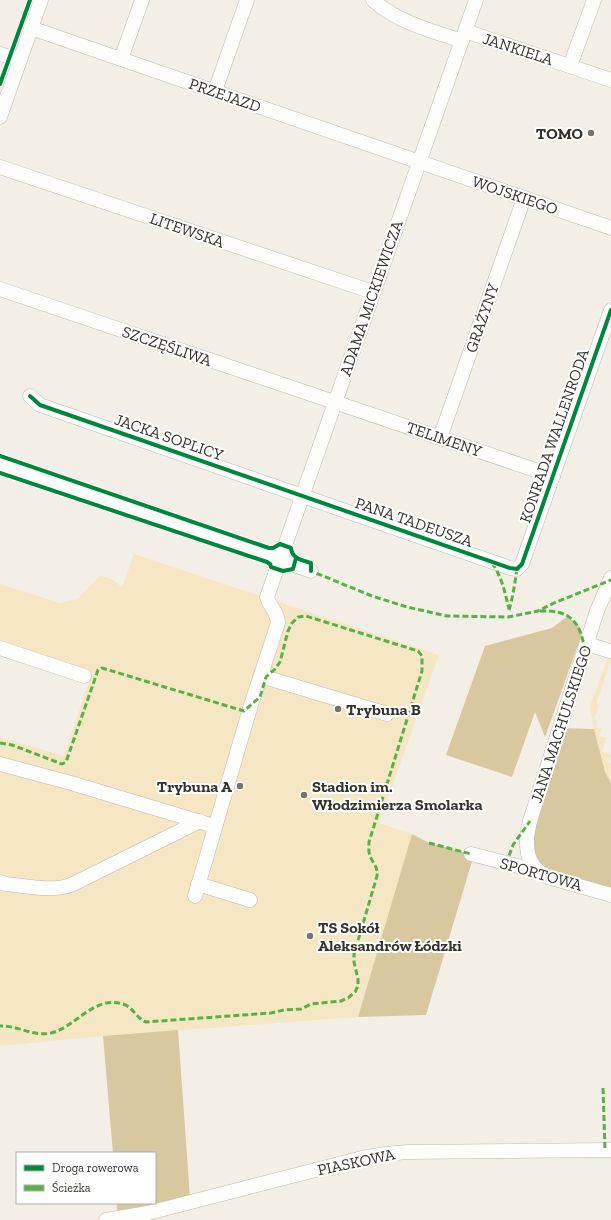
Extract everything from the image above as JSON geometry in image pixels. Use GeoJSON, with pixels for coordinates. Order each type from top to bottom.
{"type":"FeatureCollection","features":[{"type":"Feature","properties":{"kind":"street"},"geometry":{"type":"LineString","coordinates":[[0,117],[41,0]]}},
{"type":"Feature","properties":{"kind":"street"},"geometry":{"type":"LineString","coordinates":[[121,59],[142,0]]}},
{"type":"Feature","properties":{"kind":"street"},"geometry":{"type":"LineString","coordinates":[[215,91],[246,0]]}},
{"type":"Feature","properties":{"kind":"street","name":"JANKIELA"},"geometry":{"type":"LineString","coordinates":[[373,0],[400,19],[570,66],[611,80]]}},
{"type":"Feature","properties":{"kind":"street","name":"ADAMA MICKIEWICZA"},"geometry":{"type":"LineString","coordinates":[[261,676],[278,623],[278,614],[268,604],[267,597],[476,0]]}},
{"type":"Feature","properties":{"kind":"street","name":"JANKIELA"},"geometry":{"type":"LineString","coordinates":[[570,66],[594,0]]}},
{"type":"Feature","properties":{"kind":"street","name":"PRZEJAZD"},"geometry":{"type":"LineString","coordinates":[[31,28],[419,161]]}},
{"type":"Feature","properties":{"kind":"street"},"geometry":{"type":"LineString","coordinates":[[0,54],[20,60]]}},
{"type":"Feature","properties":{"kind":"street","name":"WOJSKIEGO"},"geometry":{"type":"LineString","coordinates":[[419,161],[611,228]]}},
{"type":"Feature","properties":{"kind":"street","name":"LITEWSKA"},"geometry":{"type":"LineString","coordinates":[[0,167],[373,292]]}},
{"type":"Feature","properties":{"kind":"street","name":"GRAŻYNY"},"geometry":{"type":"LineString","coordinates":[[440,438],[524,198]]}},
{"type":"Feature","properties":{"kind":"street","name":"SZCZĘŚLIWA"},"geometry":{"type":"LineString","coordinates":[[0,289],[334,403]]}},
{"type":"Feature","properties":{"kind":"street","name":"KONRADA WALLENRODA"},"geometry":{"type":"LineString","coordinates":[[517,569],[522,564],[611,310]]}},
{"type":"Feature","properties":{"kind":"street","name":"JACKA SOPLICY"},"geometry":{"type":"LineString","coordinates":[[30,396],[40,405],[302,497]]}},
{"type":"Feature","properties":{"kind":"street","name":"TELIMENY"},"geometry":{"type":"LineString","coordinates":[[334,403],[553,476]]}},
{"type":"Feature","properties":{"kind":"street"},"geometry":{"type":"LineString","coordinates":[[0,464],[280,559],[311,571]]}},
{"type":"Feature","properties":{"kind":"street","name":"PANA TADEUSZA"},"geometry":{"type":"LineString","coordinates":[[302,497],[510,568],[517,569]]}},
{"type":"Feature","properties":{"kind":"street","name":"JANA MACHULSKIEGO"},"geometry":{"type":"LineString","coordinates":[[538,871],[530,860],[527,847],[530,821],[597,611],[611,578]]}},
{"type":"Feature","properties":{"kind":"street"},"geometry":{"type":"LineString","coordinates":[[587,644],[610,651]]}},
{"type":"Feature","properties":{"kind":"street"},"geometry":{"type":"LineString","coordinates":[[0,648],[84,676]]}},
{"type":"Feature","properties":{"kind":"street"},"geometry":{"type":"LineString","coordinates":[[250,900],[196,890],[214,826],[261,676],[387,714]]}},
{"type":"Feature","properties":{"kind":"street"},"geometry":{"type":"LineString","coordinates":[[0,764],[79,785],[214,826]]}},
{"type":"Feature","properties":{"kind":"street"},"geometry":{"type":"LineString","coordinates":[[0,882],[6,884],[63,888],[200,821]]}},
{"type":"Feature","properties":{"kind":"street","name":"SPORTOWA"},"geometry":{"type":"LineString","coordinates":[[471,854],[538,871],[548,877],[611,895]]}},
{"type":"Feature","properties":{"kind":"street","name":"PIASKOWA"},"geometry":{"type":"LineString","coordinates":[[106,1220],[148,1213],[362,1158],[385,1154],[408,1152],[611,1150]]}},
{"type":"Feature","properties":{"kind":"shaded area"},"geometry":{"type":"Polygon","coordinates":[[[134,554],[439,655],[379,823],[412,834],[358,1017],[103,1036],[0,1046],[0,737],[64,756],[92,673],[0,642],[0,584],[60,603],[77,599],[100,576],[107,577],[122,588],[134,554]]]}},
{"type":"Feature","properties":{"kind":"shaded area"},"geometry":{"type":"Polygon","coordinates":[[[568,616],[579,626],[582,634],[545,737],[535,712],[512,777],[446,755],[485,646],[552,628],[568,616]]]}},
{"type":"Feature","properties":{"kind":"shaded area"},"geometry":{"type":"Polygon","coordinates":[[[609,655],[611,656],[611,660],[596,704],[599,705],[594,719],[597,720],[595,727],[602,729],[599,736],[606,738],[602,751],[611,755],[609,762],[611,763],[611,783],[605,772],[590,706],[609,655]]]}},
{"type":"Feature","properties":{"kind":"shaded area"},"geometry":{"type":"Polygon","coordinates":[[[560,728],[594,729],[605,772],[611,783],[611,889],[538,871],[527,847],[560,728]]]}},
{"type":"Feature","properties":{"kind":"shaded area"},"geometry":{"type":"Polygon","coordinates":[[[412,834],[429,843],[471,854],[473,858],[426,1015],[358,1017],[412,834]]]}},
{"type":"Feature","properties":{"kind":"shaded area"},"geometry":{"type":"Polygon","coordinates":[[[178,1030],[190,1198],[117,1211],[117,1204],[156,1204],[156,1152],[113,1152],[103,1036],[178,1030]]]}},
{"type":"Feature","properties":{"kind":"marked path"},"geometry":{"type":"LineString","coordinates":[[492,563],[501,579],[509,609]]}},
{"type":"Feature","properties":{"kind":"marked path"},"geometry":{"type":"LineString","coordinates":[[311,568],[311,571],[372,596],[407,607],[447,616],[508,617],[538,611],[611,580]]}},
{"type":"Feature","properties":{"kind":"marked path"},"geometry":{"type":"LineString","coordinates":[[509,610],[517,569]]}},
{"type":"Feature","properties":{"kind":"marked path"},"geometry":{"type":"LineString","coordinates":[[540,611],[551,611],[567,615],[572,619],[580,632],[585,651]]}},
{"type":"Feature","properties":{"kind":"marked path"},"geometry":{"type":"LineString","coordinates":[[0,743],[12,745],[62,764],[66,762],[98,670],[102,668],[244,711],[260,697],[266,677],[280,662],[288,631],[292,623],[298,617],[306,616],[418,651],[422,656],[422,671],[369,842],[369,854],[376,868],[377,876],[354,954],[354,962],[358,979],[358,986],[355,992],[348,998],[341,1001],[311,1004],[301,1009],[284,1010],[271,1013],[146,1022],[126,1005],[113,1002],[94,1008],[69,1025],[51,1033],[44,1034],[13,1027],[0,1026]]}},
{"type":"Feature","properties":{"kind":"marked path"},"geometry":{"type":"LineString","coordinates":[[506,864],[513,845],[530,821]]}},
{"type":"Feature","properties":{"kind":"marked path"},"geometry":{"type":"LineString","coordinates":[[429,843],[471,854]]}},
{"type":"Feature","properties":{"kind":"marked path"},"geometry":{"type":"LineString","coordinates":[[603,1088],[605,1150]]}},
{"type":"Feature","properties":{"kind":"cycle path"},"geometry":{"type":"LineString","coordinates":[[0,84],[30,0]]}},
{"type":"Feature","properties":{"kind":"cycle path"},"geometry":{"type":"LineString","coordinates":[[30,396],[40,405],[510,568],[517,569],[522,564],[611,310]]}},
{"type":"Feature","properties":{"kind":"cycle path"},"geometry":{"type":"LineString","coordinates":[[0,456],[269,548],[273,548],[280,544],[291,548],[295,557],[311,563],[311,571]]}},
{"type":"Feature","properties":{"kind":"cycle path"},"geometry":{"type":"LineString","coordinates":[[0,473],[267,562],[271,567],[283,571],[293,569],[296,558]]}},
{"type":"Feature","properties":{"kind":"place","name":"TOMO"},"geometry":{"type":"Point","coordinates":[591,133]}},
{"type":"Feature","properties":{"kind":"place","name":"Trybuna B"},"geometry":{"type":"Point","coordinates":[338,709]}},
{"type":"Feature","properties":{"kind":"place","name":"Trybuna A"},"geometry":{"type":"Point","coordinates":[240,786]}},
{"type":"Feature","properties":{"kind":"place","name":"Stadion im. Włodzimierza Smolarka"},"geometry":{"type":"Point","coordinates":[304,795]}},
{"type":"Feature","properties":{"kind":"place","name":"TS Sokół Aleksandrów Łódzki"},"geometry":{"type":"Point","coordinates":[310,936]}}]}
